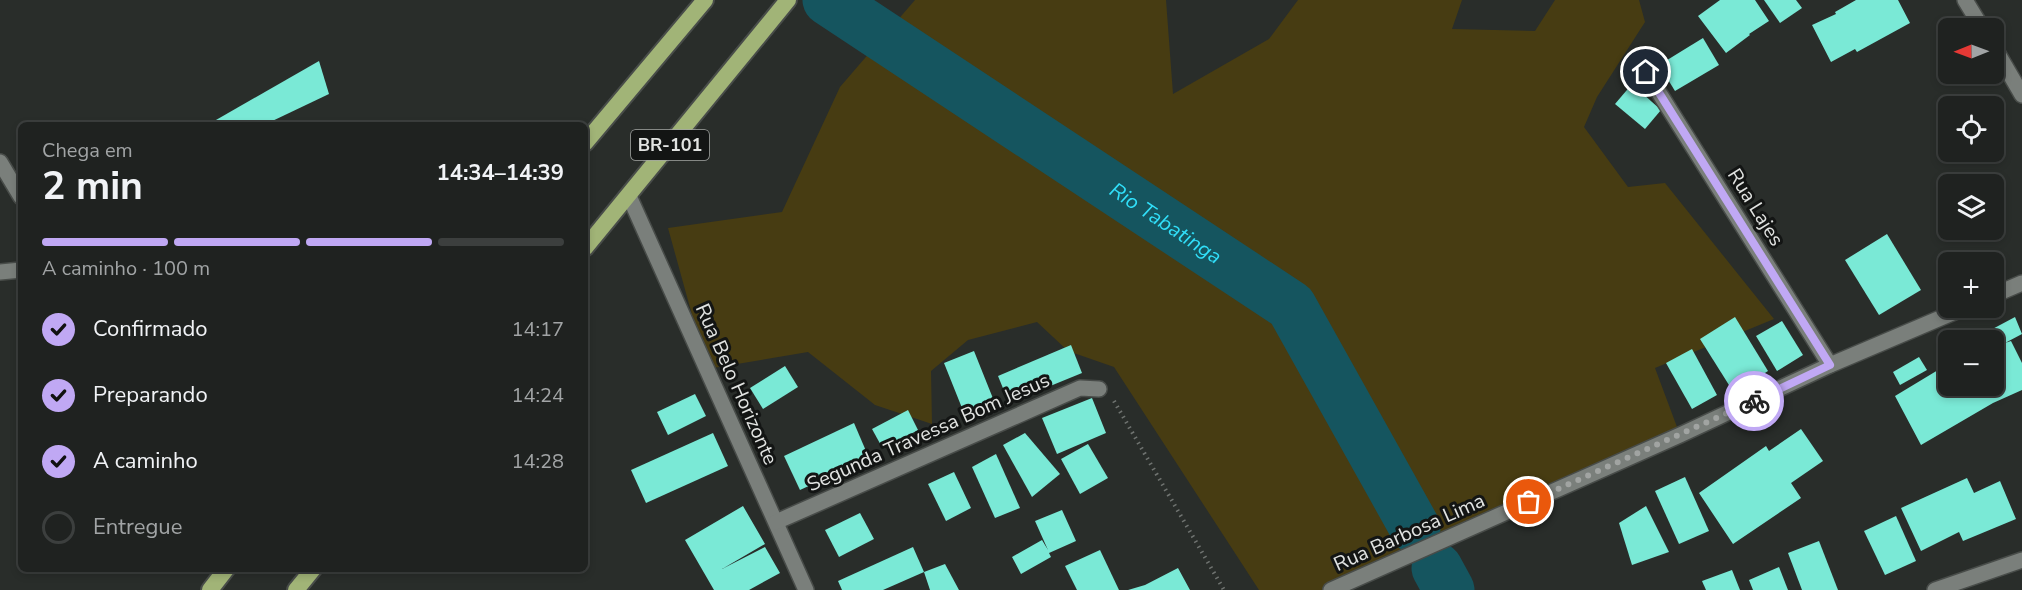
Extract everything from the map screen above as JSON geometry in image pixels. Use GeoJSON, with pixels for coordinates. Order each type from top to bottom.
{"type":"FeatureCollection","features":[{"type":"Feature","properties":{"kind":"highway","name":"BR-101"},"geometry":{"type":"LineString","coordinates":[[588,244],[788,0]]}},
{"type":"Feature","properties":{"kind":"highway","name":"BR-101"},"geometry":{"type":"LineString","coordinates":[[588,139],[704,2]]}},
{"type":"Feature","properties":{"kind":"highway"},"geometry":{"type":"LineString","coordinates":[[210,590],[224,572]]}},
{"type":"Feature","properties":{"kind":"highway"},"geometry":{"type":"LineString","coordinates":[[296,590],[311,572]]}},
{"type":"Feature","properties":{"kind":"street"},"geometry":{"type":"LineString","coordinates":[[1965,0],[1976,18]]}},
{"type":"Feature","properties":{"kind":"street"},"geometry":{"type":"LineString","coordinates":[[2004,64],[2022,95]]}},
{"type":"Feature","properties":{"kind":"street","name":"Rua Lajes"},"geometry":{"type":"LineString","coordinates":[[1646,72],[1830,365]]}},
{"type":"Feature","properties":{"kind":"street"},"geometry":{"type":"LineString","coordinates":[[0,162],[18,192]]}},
{"type":"Feature","properties":{"kind":"street","name":"Rua Belo Horizonte"},"geometry":{"type":"LineString","coordinates":[[629,196],[806,590]]}},
{"type":"Feature","properties":{"kind":"street"},"geometry":{"type":"LineString","coordinates":[[0,272],[18,270]]}},
{"type":"Feature","properties":{"kind":"street"},"geometry":{"type":"LineString","coordinates":[[2004,291],[2022,283]]}},
{"type":"Feature","properties":{"kind":"street","name":"Rua Barbosa Lima"},"geometry":{"type":"LineString","coordinates":[[1331,590],[1680,435],[1830,365],[1940,318]]}},
{"type":"Feature","properties":{"kind":"street","name":"Segunda Travessa Bom Jesus"},"geometry":{"type":"LineString","coordinates":[[776,522],[1080,388],[1099,388]]}},
{"type":"Feature","properties":{"kind":"street"},"geometry":{"type":"LineString","coordinates":[[1935,590],[2022,560]]}},
{"type":"Feature","properties":{"kind":"path"},"geometry":{"type":"LineString","coordinates":[[1099,388],[1111,396],[1224,590]]}},
{"type":"Feature","properties":{"kind":"shaded area"},"geometry":{"type":"Polygon","coordinates":[[[915,0],[1166,0],[1173,94],[1269,39],[1298,0],[1462,0],[1452,29],[1535,31],[1555,0],[1639,0],[1645,22],[1597,97],[1584,127],[1628,187],[1665,183],[1774,319],[1655,368],[1680,435],[1332,590],[1259,590],[1114,367],[1068,351],[1037,322],[968,340],[931,371],[932,424],[875,405],[808,352],[707,369],[668,228],[782,212],[840,87],[915,0]]]}},
{"type":"Feature","properties":{"kind":"building"},"geometry":{"type":"Polygon","coordinates":[[[1720,0],[1755,0],[1769,21],[1726,53],[1698,16],[1720,0]]]}},
{"type":"Feature","properties":{"kind":"building"},"geometry":{"type":"Polygon","coordinates":[[[1764,0],[1796,0],[1802,8],[1780,23],[1764,0]]]}},
{"type":"Feature","properties":{"kind":"building"},"geometry":{"type":"Polygon","coordinates":[[[1856,0],[1898,0],[1910,23],[1857,52],[1855,49],[1831,62],[1812,25],[1836,14],[1835,12],[1856,0]]]}},
{"type":"Feature","properties":{"kind":"building"},"geometry":{"type":"Polygon","coordinates":[[[1703,38],[1719,65],[1675,91],[1659,65],[1703,38]]]}},
{"type":"Feature","properties":{"kind":"building"},"geometry":{"type":"Polygon","coordinates":[[[319,61],[329,94],[270,122],[212,122],[319,61]]]}},
{"type":"Feature","properties":{"kind":"building"},"geometry":{"type":"Polygon","coordinates":[[[1632,84],[1661,110],[1645,129],[1615,104],[1632,84]]]}},
{"type":"Feature","properties":{"kind":"building"},"geometry":{"type":"Polygon","coordinates":[[[1887,234],[1921,290],[1879,315],[1845,260],[1887,234]]]}},
{"type":"Feature","properties":{"kind":"building"},"geometry":{"type":"Polygon","coordinates":[[[1735,317],[1768,371],[1734,393],[1700,339],[1735,317]]]}},
{"type":"Feature","properties":{"kind":"building"},"geometry":{"type":"Polygon","coordinates":[[[2015,317],[2022,334],[2005,343],[2011,341],[2022,363],[2022,390],[1993,403],[1921,445],[1895,396],[1938,370],[1938,396],[2004,396],[2004,330],[1991,330],[2015,317]]]}},
{"type":"Feature","properties":{"kind":"building"},"geometry":{"type":"Polygon","coordinates":[[[1782,321],[1803,355],[1777,371],[1756,336],[1782,321]]]}},
{"type":"Feature","properties":{"kind":"building"},"geometry":{"type":"Polygon","coordinates":[[[1071,345],[1082,373],[1009,403],[998,376],[1071,345]]]}},
{"type":"Feature","properties":{"kind":"building"},"geometry":{"type":"Polygon","coordinates":[[[1692,349],[1717,395],[1692,409],[1666,363],[1692,349]]]}},
{"type":"Feature","properties":{"kind":"building"},"geometry":{"type":"Polygon","coordinates":[[[974,351],[994,401],[964,413],[944,363],[974,351]]]}},
{"type":"Feature","properties":{"kind":"building"},"geometry":{"type":"Polygon","coordinates":[[[1919,357],[1927,370],[1900,385],[1893,372],[1919,357]]]}},
{"type":"Feature","properties":{"kind":"building"},"geometry":{"type":"Polygon","coordinates":[[[785,366],[798,387],[763,409],[750,388],[785,366]]]}},
{"type":"Feature","properties":{"kind":"building"},"geometry":{"type":"Polygon","coordinates":[[[695,394],[706,416],[668,435],[657,412],[695,394]]]}},
{"type":"Feature","properties":{"kind":"building"},"geometry":{"type":"Polygon","coordinates":[[[1092,398],[1106,433],[1057,454],[1042,418],[1092,398]]]}},
{"type":"Feature","properties":{"kind":"building"},"geometry":{"type":"Polygon","coordinates":[[[908,410],[918,430],[883,449],[872,429],[908,410]]]}},
{"type":"Feature","properties":{"kind":"building"},"geometry":{"type":"Polygon","coordinates":[[[854,423],[869,458],[800,490],[784,456],[854,423]]]}},
{"type":"Feature","properties":{"kind":"building"},"geometry":{"type":"Polygon","coordinates":[[[1801,429],[1823,461],[1791,483],[1801,498],[1733,544],[1699,493],[1766,446],[1769,451],[1801,429]]]}},
{"type":"Feature","properties":{"kind":"building"},"geometry":{"type":"Polygon","coordinates":[[[713,433],[728,466],[646,503],[631,470],[713,433]]]}},
{"type":"Feature","properties":{"kind":"building"},"geometry":{"type":"Polygon","coordinates":[[[1025,433],[1060,474],[1032,497],[1003,445],[1025,433]]]}},
{"type":"Feature","properties":{"kind":"building"},"geometry":{"type":"Polygon","coordinates":[[[1088,444],[1108,478],[1080,494],[1061,459],[1088,444]]]}},
{"type":"Feature","properties":{"kind":"building"},"geometry":{"type":"Polygon","coordinates":[[[996,454],[1020,508],[995,518],[972,467],[996,454]]]}},
{"type":"Feature","properties":{"kind":"building"},"geometry":{"type":"Polygon","coordinates":[[[954,472],[971,508],[946,521],[928,484],[954,472]]]}},
{"type":"Feature","properties":{"kind":"building"},"geometry":{"type":"Polygon","coordinates":[[[1685,477],[1709,531],[1679,544],[1655,491],[1685,477]]]}},
{"type":"Feature","properties":{"kind":"building"},"geometry":{"type":"Polygon","coordinates":[[[1967,478],[1974,493],[2000,481],[2016,519],[1963,541],[1959,532],[1921,551],[1901,508],[1967,478]]]}},
{"type":"Feature","properties":{"kind":"building"},"geometry":{"type":"Polygon","coordinates":[[[743,506],[765,544],[722,569],[765,547],[780,573],[749,590],[714,590],[685,540],[743,506]]]}},
{"type":"Feature","properties":{"kind":"building"},"geometry":{"type":"Polygon","coordinates":[[[1646,506],[1669,552],[1632,565],[1619,523],[1646,506]]]}},
{"type":"Feature","properties":{"kind":"building"},"geometry":{"type":"Polygon","coordinates":[[[1062,510],[1076,541],[1049,553],[1051,557],[1021,574],[1012,557],[1042,540],[1048,550],[1035,521],[1062,510]]]}},
{"type":"Feature","properties":{"kind":"building"},"geometry":{"type":"Polygon","coordinates":[[[860,513],[874,539],[839,557],[825,530],[860,513]]]}},
{"type":"Feature","properties":{"kind":"building"},"geometry":{"type":"Polygon","coordinates":[[[1896,516],[1916,561],[1885,575],[1864,531],[1896,516]]]}},
{"type":"Feature","properties":{"kind":"building"},"geometry":{"type":"Polygon","coordinates":[[[1819,541],[1838,590],[1802,590],[1788,553],[1819,541]]]}},
{"type":"Feature","properties":{"kind":"building"},"geometry":{"type":"Polygon","coordinates":[[[913,547],[924,572],[883,590],[842,590],[838,581],[913,547]]]}},
{"type":"Feature","properties":{"kind":"building"},"geometry":{"type":"Polygon","coordinates":[[[1100,550],[1119,590],[1077,590],[1065,566],[1100,550]]]}},
{"type":"Feature","properties":{"kind":"building"},"geometry":{"type":"Polygon","coordinates":[[[945,564],[959,590],[930,590],[924,572],[945,564]]]}},
{"type":"Feature","properties":{"kind":"building"},"geometry":{"type":"Polygon","coordinates":[[[1779,567],[1788,590],[1753,590],[1749,580],[1779,567]]]}},
{"type":"Feature","properties":{"kind":"building"},"geometry":{"type":"Polygon","coordinates":[[[1178,568],[1190,590],[1128,590],[1145,585],[1178,568]]]}},
{"type":"Feature","properties":{"kind":"building"},"geometry":{"type":"Polygon","coordinates":[[[1732,570],[1740,590],[1706,590],[1702,581],[1732,570]]]}},
{"type":"Feature","properties":{"kind":"waterway","name":"Rio Tabatinga"},"geometry":{"type":"LineString","coordinates":[[828,0],[1291,306],[1415,528]]}},
{"type":"Feature","properties":{"kind":"waterway","name":"Rio Tabatinga"},"geometry":{"type":"LineString","coordinates":[[1437,568],[1449,590]]}},
{"type":"Feature","properties":{"kind":"way so far"},"geometry":{"type":"LineString","coordinates":[[1529,502],[1754,401]]}},
{"type":"Feature","properties":{"kind":"route"},"geometry":{"type":"LineString","coordinates":[[1646,72],[1830,365],[1754,401]]}}]}
